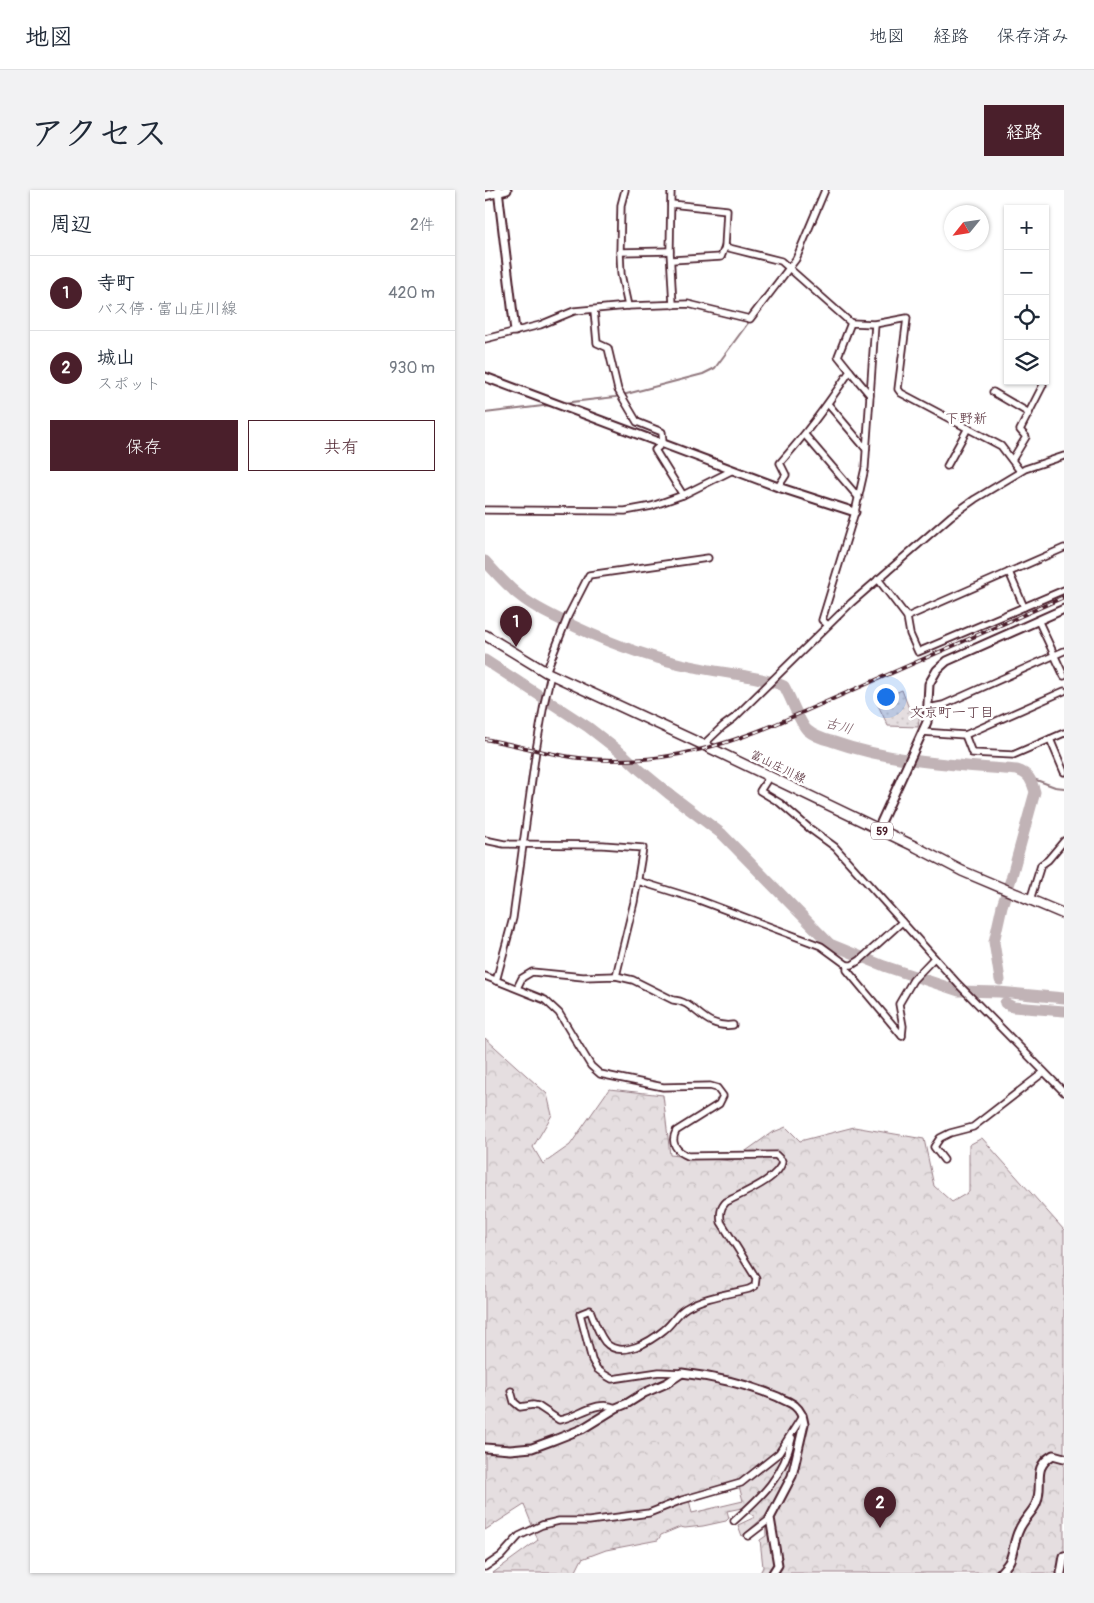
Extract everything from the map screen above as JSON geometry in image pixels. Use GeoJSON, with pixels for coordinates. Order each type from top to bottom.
{"type":"FeatureCollection","features":[{"type":"Feature","properties":{"kind":"main road","name":"富山庄川線"},"geometry":{"type":"LineString","coordinates":[[485,636],[549,673],[963,871],[1064,914]]}},
{"type":"Feature","properties":{"kind":"street"},"geometry":{"type":"LineString","coordinates":[[485,196],[507,190]]}},
{"type":"Feature","properties":{"kind":"street"},"geometry":{"type":"LineString","coordinates":[[625,190],[621,205],[620,252],[621,274],[628,306]]}},
{"type":"Feature","properties":{"kind":"street"},"geometry":{"type":"LineString","coordinates":[[671,190],[670,251],[673,305]]}},
{"type":"Feature","properties":{"kind":"street"},"geometry":{"type":"LineString","coordinates":[[485,339],[540,325],[574,311],[628,306],[688,304],[750,319],[796,258],[825,190]]}},
{"type":"Feature","properties":{"kind":"street"},"geometry":{"type":"LineString","coordinates":[[498,191],[515,331]]}},
{"type":"Feature","properties":{"kind":"street"},"geometry":{"type":"LineString","coordinates":[[671,204],[727,210],[725,247],[721,256],[672,260]]}},
{"type":"Feature","properties":{"kind":"street"},"geometry":{"type":"LineString","coordinates":[[725,247],[781,261],[851,323],[875,324],[907,318],[898,389],[901,393],[1001,446],[1021,471]]}},
{"type":"Feature","properties":{"kind":"street"},"geometry":{"type":"LineString","coordinates":[[620,252],[670,251]]}},
{"type":"Feature","properties":{"kind":"street"},"geometry":{"type":"LineString","coordinates":[[594,310],[597,343],[608,348],[621,397],[637,422],[662,432],[663,443]]}},
{"type":"Feature","properties":{"kind":"street"},"geometry":{"type":"LineString","coordinates":[[851,323],[838,356],[870,395]]}},
{"type":"Feature","properties":{"kind":"street"},"geometry":{"type":"LineString","coordinates":[[828,625],[822,620],[859,498],[865,468],[875,324]]}},
{"type":"Feature","properties":{"kind":"street"},"geometry":{"type":"LineString","coordinates":[[778,487],[786,475],[780,463],[805,435],[849,371]]}},
{"type":"Feature","properties":{"kind":"street"},"geometry":{"type":"LineString","coordinates":[[485,377],[778,487],[855,512]]}},
{"type":"Feature","properties":{"kind":"street"},"geometry":{"type":"LineString","coordinates":[[1012,460],[1026,437],[1020,430],[1043,386]]}},
{"type":"Feature","properties":{"kind":"street"},"geometry":{"type":"LineString","coordinates":[[993,392],[1029,413]]}},
{"type":"Feature","properties":{"kind":"street"},"geometry":{"type":"LineString","coordinates":[[828,404],[866,449]]}},
{"type":"Feature","properties":{"kind":"street"},"geometry":{"type":"LineString","coordinates":[[947,466],[968,428]]}},
{"type":"Feature","properties":{"kind":"street"},"geometry":{"type":"LineString","coordinates":[[805,435],[859,498]]}},
{"type":"Feature","properties":{"kind":"street"},"geometry":{"type":"LineString","coordinates":[[663,443],[655,450],[683,495]]}},
{"type":"Feature","properties":{"kind":"street"},"geometry":{"type":"LineString","coordinates":[[703,745],[765,689],[828,625],[878,578],[951,516],[1021,471],[1064,456]]}},
{"type":"Feature","properties":{"kind":"street"},"geometry":{"type":"LineString","coordinates":[[485,510],[625,511],[652,506],[683,495],[733,470]]}},
{"type":"Feature","properties":{"kind":"street"},"geometry":{"type":"LineString","coordinates":[[907,617],[1064,548]]}},
{"type":"Feature","properties":{"kind":"street"},"geometry":{"type":"LineString","coordinates":[[495,981],[513,918],[522,844],[549,673],[568,616],[589,575],[708,558]]}},
{"type":"Feature","properties":{"kind":"street"},"geometry":{"type":"LineString","coordinates":[[1009,572],[1024,607]]}},
{"type":"Feature","properties":{"kind":"street"},"geometry":{"type":"LineString","coordinates":[[878,578],[907,617],[910,634],[918,652],[1064,590]]}},
{"type":"Feature","properties":{"kind":"street"},"geometry":{"type":"LineString","coordinates":[[878,829],[927,722],[929,684],[937,670],[947,661],[1064,609]]}},
{"type":"Feature","properties":{"kind":"street"},"geometry":{"type":"LineString","coordinates":[[1038,620],[1064,676]]}},
{"type":"Feature","properties":{"kind":"street"},"geometry":{"type":"LineString","coordinates":[[928,708],[943,704],[1064,651]]}},
{"type":"Feature","properties":{"kind":"street"},"geometry":{"type":"LineString","coordinates":[[922,732],[965,735],[1064,691]]}},
{"type":"Feature","properties":{"kind":"street"},"geometry":{"type":"LineString","coordinates":[[965,735],[972,753],[1005,756],[1013,755],[1064,733]]}},
{"type":"Feature","properties":{"kind":"street"},"geometry":{"type":"LineString","coordinates":[[1050,739],[1064,772]]}},
{"type":"Feature","properties":{"kind":"street"},"geometry":{"type":"LineString","coordinates":[[769,777],[760,791],[780,803],[835,847],[969,996],[1064,1092]]}},
{"type":"Feature","properties":{"kind":"street"},"geometry":{"type":"LineString","coordinates":[[485,840],[504,844],[603,845],[643,848],[634,902],[616,976]]}},
{"type":"Feature","properties":{"kind":"street"},"geometry":{"type":"LineString","coordinates":[[1030,900],[1041,865],[1048,860],[1063,841]]}},
{"type":"Feature","properties":{"kind":"street"},"geometry":{"type":"LineString","coordinates":[[638,880],[699,900],[821,946],[847,965],[852,966],[902,922]]}},
{"type":"Feature","properties":{"kind":"street"},"geometry":{"type":"LineString","coordinates":[[847,965],[847,970],[902,1036],[903,1026],[899,1004],[913,980],[934,958]]}},
{"type":"Feature","properties":{"kind":"street"},"geometry":{"type":"LineString","coordinates":[[517,988],[522,978],[532,972],[583,977],[616,976],[633,980],[673,1000],[685,1003],[709,1022],[725,1026],[733,1025]]}},
{"type":"Feature","properties":{"kind":"street"},"geometry":{"type":"LineString","coordinates":[[485,976],[545,1000],[552,1005],[559,1013],[591,1066],[601,1074],[663,1088],[710,1086],[717,1088],[723,1096],[719,1104],[676,1131],[675,1148],[681,1153],[688,1156],[776,1156],[782,1161],[782,1167],[773,1176],[726,1202],[722,1206],[720,1214],[721,1222],[756,1278],[755,1286],[694,1304],[679,1314],[664,1330],[644,1343],[628,1349],[615,1348],[605,1341],[590,1310],[580,1314],[592,1360],[597,1369],[612,1379],[659,1372],[716,1378],[770,1394],[795,1406],[803,1416],[803,1429],[792,1476],[769,1519],[748,1536]]}},
{"type":"Feature","properties":{"kind":"street"},"geometry":{"type":"LineString","coordinates":[[944,1160],[934,1147],[940,1138],[950,1133],[973,1127],[1044,1072]]}},
{"type":"Feature","properties":{"kind":"street"},"geometry":{"type":"LineString","coordinates":[[485,1448],[510,1450],[532,1448],[582,1429],[616,1408],[667,1383],[682,1373]]}},
{"type":"Feature","properties":{"kind":"street"},"geometry":{"type":"LineString","coordinates":[[511,1391],[514,1402],[520,1407],[537,1406],[559,1420],[596,1406],[608,1404],[616,1408]]}},
{"type":"Feature","properties":{"kind":"street"},"geometry":{"type":"LineString","coordinates":[[485,1567],[501,1556],[519,1536],[542,1525],[559,1521],[589,1521],[649,1513],[682,1500],[741,1483],[779,1453],[803,1416]]}},
{"type":"Feature","properties":{"kind":"street"},"geometry":{"type":"LineString","coordinates":[[734,1520],[761,1498],[773,1482],[791,1444],[794,1431]]}},
{"type":"Feature","properties":{"kind":"street"},"geometry":{"type":"LineString","coordinates":[[1000,1573],[1009,1561],[1014,1540],[1020,1527],[1036,1505],[1039,1494],[1039,1470],[1044,1460],[1053,1455],[1064,1458]]}},
{"type":"Feature","properties":{"kind":"street"},"geometry":{"type":"LineString","coordinates":[[769,1519],[778,1565],[773,1573]]}},
{"type":"Feature","properties":{"kind":"street"},"geometry":{"type":"LineString","coordinates":[[1061,1573],[1064,1556]]}},
{"type":"Feature","properties":{"kind":"green space"},"geometry":{"type":"Polygon","coordinates":[[[902,690],[910,711],[921,707],[918,727],[888,726],[876,701],[902,690]]]}},
{"type":"Feature","properties":{"kind":"green space"},"geometry":{"type":"Polygon","coordinates":[[[485,1038],[547,1094],[552,1115],[533,1147],[543,1164],[570,1145],[609,1089],[663,1095],[670,1155],[732,1161],[771,1133],[786,1127],[800,1141],[854,1127],[924,1139],[934,1186],[952,1202],[969,1192],[969,1145],[982,1138],[1064,1230],[1064,1573],[760,1573],[763,1567],[760,1540],[766,1536],[765,1516],[742,1536],[738,1525],[755,1517],[742,1508],[727,1511],[729,1518],[726,1521],[703,1526],[680,1527],[661,1535],[658,1540],[606,1550],[582,1559],[575,1573],[493,1573],[538,1540],[524,1505],[485,1530],[485,1038]],[[739,1486],[689,1500],[692,1513],[743,1501],[739,1486]]]}},
{"type":"Feature","properties":{"kind":"waterway"},"geometry":{"type":"LineString","coordinates":[[563,403],[615,397],[703,374],[715,368],[748,323]]}},
{"type":"Feature","properties":{"kind":"waterway"},"geometry":{"type":"LineString","coordinates":[[485,413],[551,405]]}},
{"type":"Feature","properties":{"kind":"waterway","name":"古川"},"geometry":{"type":"LineString","coordinates":[[485,561],[520,596],[554,617],[590,634],[664,660],[741,675],[784,686],[804,726],[819,737],[877,754],[923,762],[1017,770],[1027,775],[1035,792],[1002,906],[994,942],[1000,980]]}},
{"type":"Feature","properties":{"kind":"waterway"},"geometry":{"type":"LineString","coordinates":[[485,660],[588,727],[668,793],[722,834],[830,944],[884,966],[959,991],[999,992],[1064,998]]}},
{"type":"Feature","properties":{"kind":"waterway"},"geometry":{"type":"LineString","coordinates":[[1031,778],[1055,787],[1064,788]]}},
{"type":"Feature","properties":{"kind":"waterway","name":"古川"},"geometry":{"type":"LineString","coordinates":[[1005,1003],[1013,1007],[1064,1011]]}},
{"type":"Feature","properties":{"kind":"railway"},"geometry":{"type":"LineString","coordinates":[[485,739],[543,752],[605,760],[655,758],[704,749],[752,734],[776,724],[1064,597]]}},
{"type":"Feature","properties":{"kind":"place","name":"寺町"},"geometry":{"type":"Point","coordinates":[516,647]}},
{"type":"Feature","properties":{"kind":"place","name":"城山"},"geometry":{"type":"Point","coordinates":[880,1528]}},
{"type":"Feature","properties":{"kind":"district","name":"下野新"},"geometry":{"type":"Point","coordinates":[966,418]}},
{"type":"Feature","properties":{"kind":"district","name":"文京町一丁目"},"geometry":{"type":"Point","coordinates":[952,712]}}]}
